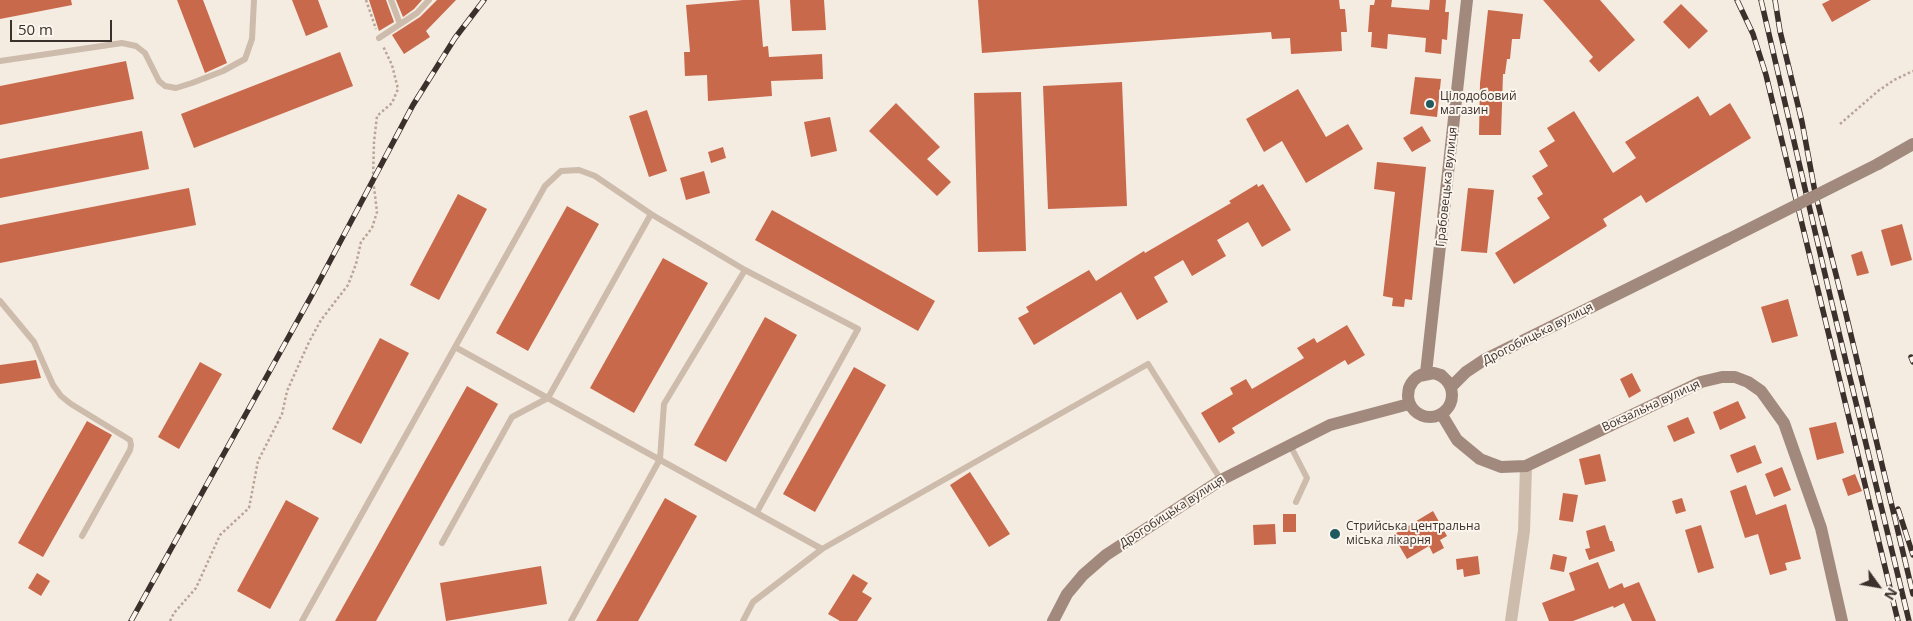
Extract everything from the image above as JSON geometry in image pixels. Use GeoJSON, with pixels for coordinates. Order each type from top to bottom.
{"type":"FeatureCollection","features":[{"type":"Feature","properties":{"kind":"main road","name":"Грабовецька вулиця"},"geometry":{"type":"LineString","coordinates":[[1426,373],[1467,0]]}},
{"type":"Feature","properties":{"kind":"main road","name":"Дрогобицька вулиця"},"geometry":{"type":"LineString","coordinates":[[1452,386],[1466,372],[1484,360],[1878,164],[1913,144]]}},
{"type":"Feature","properties":{"kind":"main road"},"geometry":{"type":"LineString","coordinates":[[1426,373],[1434,373],[1441,376],[1452,386],[1452,402],[1442,415],[1435,418],[1420,415],[1409,404],[1409,388],[1419,376],[1426,373]]}},
{"type":"Feature","properties":{"kind":"main road","name":"Вокзальна вулиця"},"geometry":{"type":"LineString","coordinates":[[1442,415],[1456,440],[1480,459],[1501,467],[1526,466],[1701,382],[1722,377],[1735,377],[1748,382],[1761,390],[1784,423],[1821,528],[1842,621]]}},
{"type":"Feature","properties":{"kind":"main road","name":"Дрогобицька вулиця"},"geometry":{"type":"LineString","coordinates":[[1053,621],[1067,594],[1083,574],[1106,555],[1221,480],[1330,426],[1409,404]]}},
{"type":"Feature","properties":{"kind":"street"},"geometry":{"type":"LineString","coordinates":[[1511,621],[1524,531],[1526,466]]}},
{"type":"Feature","properties":{"kind":"lane"},"geometry":{"type":"LineString","coordinates":[[0,61],[122,43],[136,46],[145,53],[159,81],[166,86],[176,88],[223,71],[245,59],[252,39],[254,0]]}},
{"type":"Feature","properties":{"kind":"lane"},"geometry":{"type":"LineString","coordinates":[[391,0],[400,24]]}},
{"type":"Feature","properties":{"kind":"lane"},"geometry":{"type":"LineString","coordinates":[[379,38],[417,13],[429,0]]}},
{"type":"Feature","properties":{"kind":"lane"},"geometry":{"type":"LineString","coordinates":[[302,621],[545,186],[561,171],[579,170],[595,176],[651,214],[745,270],[858,329],[757,512]]}},
{"type":"Feature","properties":{"kind":"lane"},"geometry":{"type":"LineString","coordinates":[[442,543],[512,416],[548,398],[651,214]]}},
{"type":"Feature","properties":{"kind":"lane"},"geometry":{"type":"LineString","coordinates":[[571,621],[660,459],[664,404],[745,270]]}},
{"type":"Feature","properties":{"kind":"lane"},"geometry":{"type":"LineString","coordinates":[[0,301],[29,335],[38,350],[53,385],[61,396],[130,440],[130,450],[82,536]]}},
{"type":"Feature","properties":{"kind":"lane"},"geometry":{"type":"LineString","coordinates":[[455,347],[822,549]]}},
{"type":"Feature","properties":{"kind":"lane"},"geometry":{"type":"LineString","coordinates":[[743,621],[753,602],[822,549],[1148,364],[1221,480]]}},
{"type":"Feature","properties":{"kind":"lane"},"geometry":{"type":"LineString","coordinates":[[1290,446],[1307,478],[1296,502]]}},
{"type":"Feature","properties":{"kind":"path"},"geometry":{"type":"LineString","coordinates":[[170,621],[174,613],[196,588],[220,535],[249,508],[258,461],[282,414],[287,391],[321,320],[348,285],[356,264],[361,242],[372,228],[377,212],[373,179],[377,116],[392,103],[398,89],[392,65],[379,38],[366,0]]}},
{"type":"Feature","properties":{"kind":"path"},"geometry":{"type":"LineString","coordinates":[[1840,124],[1878,91],[1894,80],[1913,71]]}},
{"type":"Feature","properties":{"kind":"building"},"geometry":{"type":"Polygon","coordinates":[[[0,0],[71,0],[72,5],[0,19],[0,0]]]}},
{"type":"Feature","properties":{"kind":"building"},"geometry":{"type":"Polygon","coordinates":[[[177,0],[203,0],[227,63],[205,73],[177,0]]]}},
{"type":"Feature","properties":{"kind":"building"},"geometry":{"type":"Polygon","coordinates":[[[292,0],[318,0],[328,27],[306,36],[292,0]]]}},
{"type":"Feature","properties":{"kind":"building"},"geometry":{"type":"Polygon","coordinates":[[[369,0],[386,0],[394,22],[379,31],[369,0]]]}},
{"type":"Feature","properties":{"kind":"building"},"geometry":{"type":"Polygon","coordinates":[[[396,0],[422,0],[403,17],[396,0]]]}},
{"type":"Feature","properties":{"kind":"building"},"geometry":{"type":"Polygon","coordinates":[[[437,0],[456,0],[426,31],[430,37],[404,54],[392,35],[420,17],[437,0]]]}},
{"type":"Feature","properties":{"kind":"building"},"geometry":{"type":"Polygon","coordinates":[[[759,0],[763,47],[768,46],[769,57],[822,54],[823,79],[771,81],[772,96],[708,101],[707,75],[685,76],[684,52],[690,52],[686,5],[759,0]]]}},
{"type":"Feature","properties":{"kind":"building"},"geometry":{"type":"Polygon","coordinates":[[[790,0],[824,0],[826,30],[792,31],[790,0]]]}},
{"type":"Feature","properties":{"kind":"building"},"geometry":{"type":"Polygon","coordinates":[[[978,0],[1339,0],[1340,9],[1345,9],[1347,32],[1341,32],[1342,51],[1291,54],[1290,38],[1272,39],[1271,32],[982,53],[978,0]]]}},
{"type":"Feature","properties":{"kind":"building"},"geometry":{"type":"Polygon","coordinates":[[[1375,0],[1392,0],[1391,7],[1429,10],[1430,0],[1446,0],[1445,12],[1449,12],[1447,40],[1442,39],[1441,54],[1425,52],[1426,38],[1388,34],[1387,49],[1371,47],[1372,32],[1368,32],[1370,5],[1374,5],[1375,0]]]}},
{"type":"Feature","properties":{"kind":"building"},"geometry":{"type":"Polygon","coordinates":[[[1543,0],[1600,0],[1635,40],[1599,72],[1589,61],[1593,57],[1543,0]]]}},
{"type":"Feature","properties":{"kind":"building"},"geometry":{"type":"Polygon","coordinates":[[[1830,0],[1871,0],[1832,22],[1822,4],[1830,0]]]}},
{"type":"Feature","properties":{"kind":"building"},"geometry":{"type":"Polygon","coordinates":[[[1681,4],[1708,31],[1689,49],[1663,22],[1681,4]]]}},
{"type":"Feature","properties":{"kind":"building"},"geometry":{"type":"Polygon","coordinates":[[[1488,10],[1523,14],[1520,39],[1512,39],[1510,59],[1507,59],[1505,74],[1503,74],[1501,135],[1479,135],[1480,83],[1488,10]]]}},
{"type":"Feature","properties":{"kind":"building"},"geometry":{"type":"Polygon","coordinates":[[[340,52],[353,86],[194,148],[181,114],[340,52]]]}},
{"type":"Feature","properties":{"kind":"building"},"geometry":{"type":"Polygon","coordinates":[[[126,61],[134,99],[0,125],[0,86],[126,61]]]}},
{"type":"Feature","properties":{"kind":"building"},"geometry":{"type":"Polygon","coordinates":[[[1415,77],[1441,79],[1437,117],[1410,114],[1415,77]]]}},
{"type":"Feature","properties":{"kind":"building"},"geometry":{"type":"Polygon","coordinates":[[[1122,82],[1127,206],[1048,209],[1043,86],[1122,82]]]}},
{"type":"Feature","properties":{"kind":"building"},"geometry":{"type":"Polygon","coordinates":[[[1298,89],[1326,137],[1348,124],[1363,149],[1306,183],[1282,141],[1264,152],[1246,119],[1298,89]]]}},
{"type":"Feature","properties":{"kind":"building"},"geometry":{"type":"Polygon","coordinates":[[[1021,92],[1026,251],[978,252],[974,93],[1021,92]]]}},
{"type":"Feature","properties":{"kind":"building"},"geometry":{"type":"Polygon","coordinates":[[[1698,96],[1710,116],[1730,103],[1751,138],[1646,203],[1641,195],[1603,219],[1607,226],[1514,284],[1495,253],[1550,218],[1537,198],[1543,194],[1532,176],[1548,166],[1539,151],[1555,141],[1547,128],[1574,111],[1613,173],[1636,158],[1625,142],[1698,96]]]}},
{"type":"Feature","properties":{"kind":"building"},"geometry":{"type":"Polygon","coordinates":[[[896,103],[940,147],[927,159],[951,182],[937,196],[869,131],[896,103]]]}},
{"type":"Feature","properties":{"kind":"building"},"geometry":{"type":"Polygon","coordinates":[[[647,110],[667,171],[649,177],[629,116],[647,110]]]}},
{"type":"Feature","properties":{"kind":"building"},"geometry":{"type":"Polygon","coordinates":[[[830,117],[837,151],[811,157],[804,122],[830,117]]]}},
{"type":"Feature","properties":{"kind":"building"},"geometry":{"type":"Polygon","coordinates":[[[1422,126],[1431,141],[1412,152],[1403,138],[1422,126]]]}},
{"type":"Feature","properties":{"kind":"building"},"geometry":{"type":"Polygon","coordinates":[[[142,131],[149,169],[0,198],[0,159],[142,131]]]}},
{"type":"Feature","properties":{"kind":"building"},"geometry":{"type":"Polygon","coordinates":[[[723,147],[726,158],[711,163],[708,152],[723,147]]]}},
{"type":"Feature","properties":{"kind":"building"},"geometry":{"type":"Polygon","coordinates":[[[1377,162],[1426,167],[1412,300],[1405,299],[1404,307],[1392,306],[1393,298],[1383,296],[1395,192],[1374,189],[1377,162]]]}},
{"type":"Feature","properties":{"kind":"building"},"geometry":{"type":"Polygon","coordinates":[[[704,171],[710,193],[686,200],[680,178],[704,171]]]}},
{"type":"Feature","properties":{"kind":"building"},"geometry":{"type":"Polygon","coordinates":[[[1257,184],[1258,187],[1263,184],[1291,230],[1262,247],[1248,222],[1217,240],[1226,256],[1192,276],[1183,260],[1154,277],[1168,302],[1137,320],[1121,292],[1034,345],[1018,318],[1029,312],[1026,307],[1089,270],[1096,281],[1144,251],[1145,253],[1231,203],[1229,201],[1257,184]]]}},
{"type":"Feature","properties":{"kind":"building"},"geometry":{"type":"Polygon","coordinates":[[[189,188],[196,225],[0,263],[0,225],[189,188]]]}},
{"type":"Feature","properties":{"kind":"building"},"geometry":{"type":"Polygon","coordinates":[[[1468,188],[1494,190],[1487,253],[1461,251],[1468,188]]]}},
{"type":"Feature","properties":{"kind":"building"},"geometry":{"type":"Polygon","coordinates":[[[458,194],[487,209],[439,300],[410,285],[458,194]]]}},
{"type":"Feature","properties":{"kind":"building"},"geometry":{"type":"Polygon","coordinates":[[[567,206],[599,224],[528,351],[496,333],[567,206]]]}},
{"type":"Feature","properties":{"kind":"building"},"geometry":{"type":"Polygon","coordinates":[[[772,210],[935,301],[918,331],[755,240],[772,210]]]}},
{"type":"Feature","properties":{"kind":"building"},"geometry":{"type":"Polygon","coordinates":[[[1902,224],[1912,260],[1891,266],[1881,230],[1902,224]]]}},
{"type":"Feature","properties":{"kind":"building"},"geometry":{"type":"Polygon","coordinates":[[[1862,251],[1869,273],[1857,276],[1851,255],[1862,251]]]}},
{"type":"Feature","properties":{"kind":"building"},"geometry":{"type":"Polygon","coordinates":[[[663,258],[708,283],[634,413],[590,388],[663,258]]]}},
{"type":"Feature","properties":{"kind":"building"},"geometry":{"type":"Polygon","coordinates":[[[1788,299],[1798,336],[1772,343],[1761,307],[1788,299]]]}},
{"type":"Feature","properties":{"kind":"building"},"geometry":{"type":"Polygon","coordinates":[[[765,317],[797,335],[726,462],[694,445],[765,317]]]}},
{"type":"Feature","properties":{"kind":"building"},"geometry":{"type":"Polygon","coordinates":[[[1347,325],[1365,355],[1348,365],[1345,360],[1232,428],[1235,433],[1219,443],[1201,413],[1233,394],[1230,388],[1246,379],[1252,389],[1304,358],[1297,348],[1314,338],[1317,343],[1347,325]]]}},
{"type":"Feature","properties":{"kind":"building"},"geometry":{"type":"Polygon","coordinates":[[[380,338],[409,353],[361,444],[332,429],[380,338]]]}},
{"type":"Feature","properties":{"kind":"building"},"geometry":{"type":"Polygon","coordinates":[[[36,360],[41,378],[0,384],[0,365],[36,360]]]}},
{"type":"Feature","properties":{"kind":"building"},"geometry":{"type":"Polygon","coordinates":[[[200,362],[222,374],[179,449],[158,437],[200,362]]]}},
{"type":"Feature","properties":{"kind":"building"},"geometry":{"type":"Polygon","coordinates":[[[854,367],[886,385],[815,512],[783,494],[854,367]]]}},
{"type":"Feature","properties":{"kind":"building"},"geometry":{"type":"Polygon","coordinates":[[[1632,373],[1641,391],[1629,398],[1620,379],[1632,373]]]}},
{"type":"Feature","properties":{"kind":"building"},"geometry":{"type":"Polygon","coordinates":[[[467,386],[498,404],[376,621],[335,621],[467,386]]]}},
{"type":"Feature","properties":{"kind":"building"},"geometry":{"type":"Polygon","coordinates":[[[1738,401],[1746,418],[1720,430],[1713,412],[1738,401]]]}},
{"type":"Feature","properties":{"kind":"building"},"geometry":{"type":"Polygon","coordinates":[[[1688,417],[1695,433],[1674,442],[1667,426],[1688,417]]]}},
{"type":"Feature","properties":{"kind":"building"},"geometry":{"type":"Polygon","coordinates":[[[87,421],[112,435],[43,557],[18,543],[87,421]]]}},
{"type":"Feature","properties":{"kind":"building"},"geometry":{"type":"Polygon","coordinates":[[[1836,422],[1844,453],[1817,460],[1809,428],[1836,422]]]}},
{"type":"Feature","properties":{"kind":"building"},"geometry":{"type":"Polygon","coordinates":[[[1755,445],[1762,463],[1737,473],[1730,455],[1755,445]]]}},
{"type":"Feature","properties":{"kind":"building"},"geometry":{"type":"Polygon","coordinates":[[[1600,454],[1606,481],[1585,485],[1579,459],[1600,454]]]}},
{"type":"Feature","properties":{"kind":"building"},"geometry":{"type":"Polygon","coordinates":[[[1782,467],[1791,490],[1774,497],[1765,474],[1782,467]]]}},
{"type":"Feature","properties":{"kind":"building"},"geometry":{"type":"Polygon","coordinates":[[[970,472],[1010,534],[989,547],[950,485],[970,472]]]}},
{"type":"Feature","properties":{"kind":"building"},"geometry":{"type":"Polygon","coordinates":[[[1855,474],[1862,491],[1848,496],[1842,479],[1855,474]]]}},
{"type":"Feature","properties":{"kind":"building"},"geometry":{"type":"Polygon","coordinates":[[[1746,485],[1756,515],[1786,504],[1801,559],[1785,563],[1787,570],[1770,575],[1758,534],[1745,538],[1730,491],[1746,485]]]}},
{"type":"Feature","properties":{"kind":"building"},"geometry":{"type":"Polygon","coordinates":[[[1563,493],[1578,495],[1573,522],[1559,520],[1563,493]]]}},
{"type":"Feature","properties":{"kind":"building"},"geometry":{"type":"Polygon","coordinates":[[[665,498],[697,516],[638,621],[596,621],[665,498]]]}},
{"type":"Feature","properties":{"kind":"building"},"geometry":{"type":"Polygon","coordinates":[[[1682,498],[1686,511],[1676,514],[1672,501],[1682,498]]]}},
{"type":"Feature","properties":{"kind":"building"},"geometry":{"type":"Polygon","coordinates":[[[286,500],[319,518],[270,609],[237,591],[286,500]]]}},
{"type":"Feature","properties":{"kind":"building"},"geometry":{"type":"Polygon","coordinates":[[[1433,511],[1447,536],[1440,540],[1444,548],[1433,554],[1429,546],[1407,559],[1393,535],[1433,511]]]}},
{"type":"Feature","properties":{"kind":"building"},"geometry":{"type":"Polygon","coordinates":[[[1283,514],[1296,514],[1296,532],[1283,532],[1283,514]]]}},
{"type":"Feature","properties":{"kind":"building"},"geometry":{"type":"Polygon","coordinates":[[[1275,524],[1276,544],[1254,545],[1253,525],[1275,524]]]}},
{"type":"Feature","properties":{"kind":"building"},"geometry":{"type":"Polygon","coordinates":[[[1605,525],[1615,551],[1589,560],[1585,549],[1590,548],[1586,531],[1605,525]]]}},
{"type":"Feature","properties":{"kind":"building"},"geometry":{"type":"Polygon","coordinates":[[[1701,525],[1714,568],[1698,573],[1685,530],[1701,525]]]}},
{"type":"Feature","properties":{"kind":"building"},"geometry":{"type":"Polygon","coordinates":[[[1553,554],[1567,557],[1564,572],[1550,569],[1553,554]]]}},
{"type":"Feature","properties":{"kind":"building"},"geometry":{"type":"Polygon","coordinates":[[[1478,556],[1480,574],[1464,577],[1463,569],[1457,570],[1456,559],[1478,556]]]}},
{"type":"Feature","properties":{"kind":"building"},"geometry":{"type":"Polygon","coordinates":[[[1598,562],[1609,589],[1622,583],[1624,588],[1639,582],[1656,621],[1632,621],[1624,603],[1573,621],[1549,621],[1542,603],[1575,590],[1569,573],[1598,562]]]}},
{"type":"Feature","properties":{"kind":"building"},"geometry":{"type":"Polygon","coordinates":[[[541,566],[547,604],[446,621],[440,583],[541,566]]]}},
{"type":"Feature","properties":{"kind":"building"},"geometry":{"type":"Polygon","coordinates":[[[37,573],[50,581],[41,596],[28,588],[37,573]]]}},
{"type":"Feature","properties":{"kind":"building"},"geometry":{"type":"Polygon","coordinates":[[[853,574],[868,583],[862,592],[872,598],[857,621],[840,621],[828,614],[853,574]]]}},
{"type":"Feature","properties":{"kind":"railway"},"geometry":{"type":"LineString","coordinates":[[131,621],[313,293],[413,105],[455,38],[484,0]]}},
{"type":"Feature","properties":{"kind":"railway"},"geometry":{"type":"LineString","coordinates":[[1737,0],[1753,34],[1766,75],[1898,621]]}},
{"type":"Feature","properties":{"kind":"railway"},"geometry":{"type":"LineString","coordinates":[[1761,0],[1909,621]]}},
{"type":"Feature","properties":{"kind":"railway"},"geometry":{"type":"LineString","coordinates":[[1775,0],[1780,31],[1802,122],[1815,192],[1913,594]]}},
{"type":"Feature","properties":{"kind":"railway"},"geometry":{"type":"LineString","coordinates":[[1911,357],[1913,362]]}},
{"type":"Feature","properties":{"kind":"railway"},"geometry":{"type":"LineString","coordinates":[[1898,509],[1913,555]]}},
{"type":"Feature","properties":{"kind":"place","name":"Цілодобовий магазин"},"geometry":{"type":"Point","coordinates":[1430,104]}},
{"type":"Feature","properties":{"kind":"place","name":"Стрийська центральна міська лікарня"},"geometry":{"type":"Point","coordinates":[1335,534]}}]}
